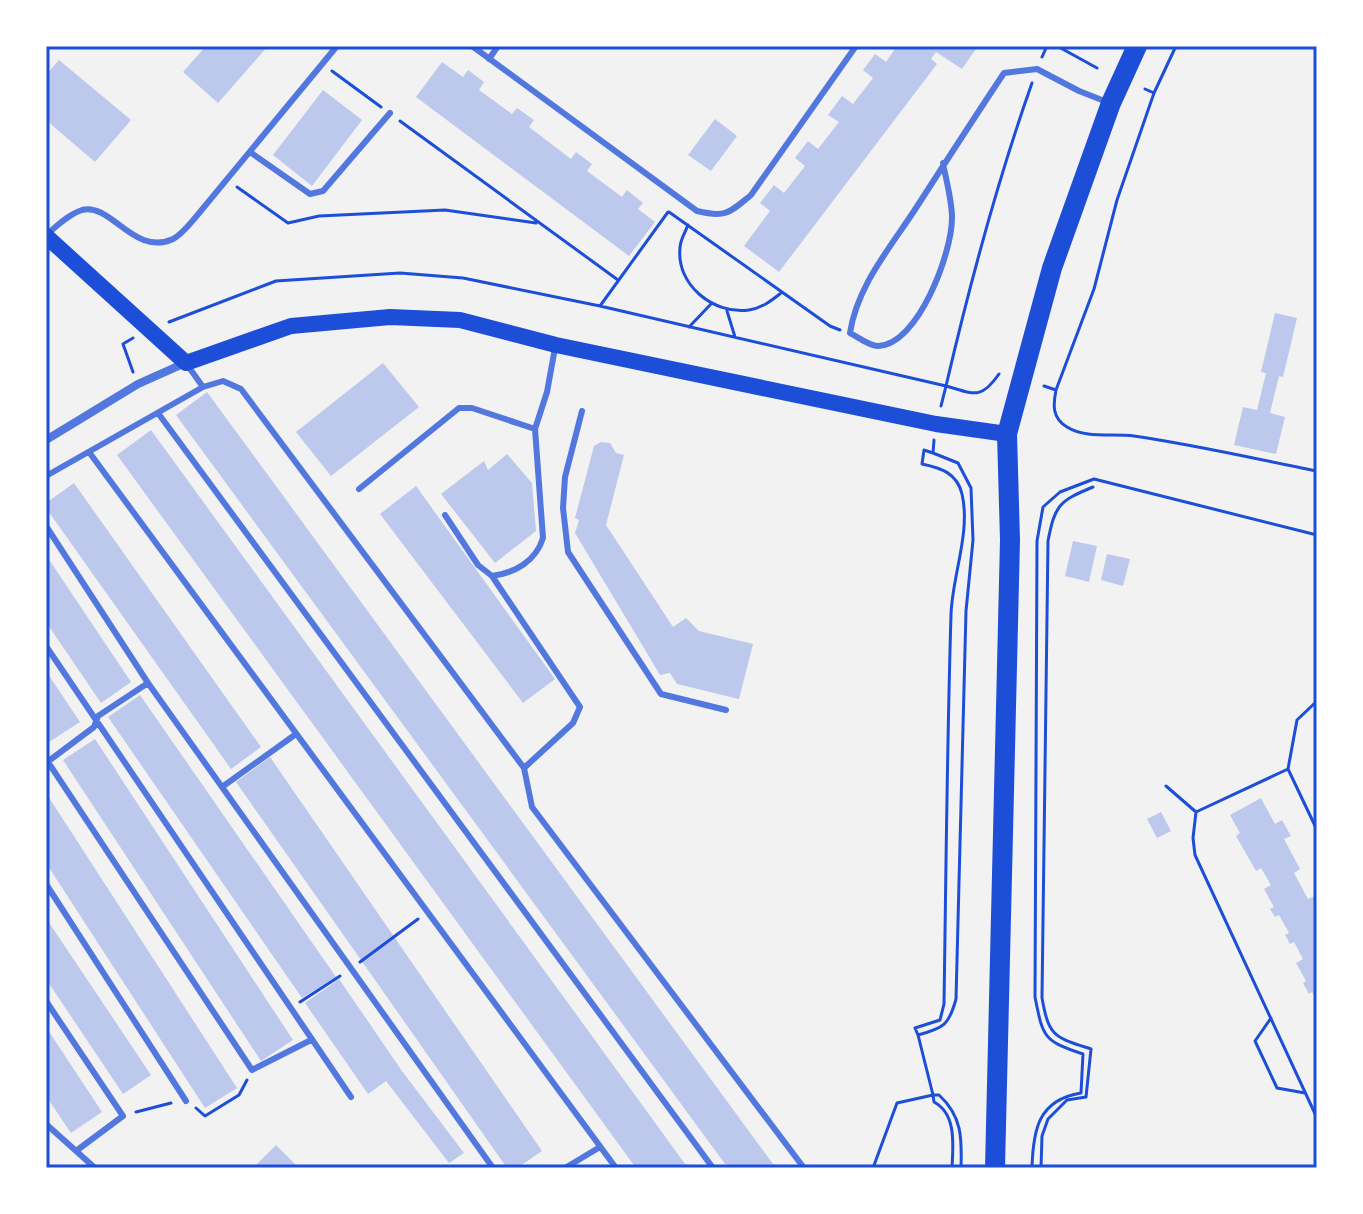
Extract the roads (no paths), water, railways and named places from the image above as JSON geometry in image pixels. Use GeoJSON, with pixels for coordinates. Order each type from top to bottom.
{"type":"FeatureCollection","features":[{"type":"Feature","properties":{"kind":"main road"},"geometry":{"type":"LineString","coordinates":[[995,1168],[1010,540],[1007,434],[1052,268],[1111,103],[1137,46]]}},
{"type":"Feature","properties":{"kind":"main road"},"geometry":{"type":"LineString","coordinates":[[46,235],[186,363],[291,326],[390,317],[460,320],[556,345],[936,424],[1007,434]]}},
{"type":"Feature","properties":{"kind":"street"},"geometry":{"type":"LineString","coordinates":[[46,440],[138,384],[186,363]]}},
{"type":"Feature","properties":{"kind":"lane"},"geometry":{"type":"LineString","coordinates":[[46,235],[66,218],[82,210],[92,210],[129,234],[156,244],[175,238],[337,46]]}},
{"type":"Feature","properties":{"kind":"lane"},"geometry":{"type":"LineString","coordinates":[[472,46],[697,211],[718,216],[751,195],[856,46]]}},
{"type":"Feature","properties":{"kind":"lane"},"geometry":{"type":"LineString","coordinates":[[489,59],[498,46]]}},
{"type":"Feature","properties":{"kind":"lane"},"geometry":{"type":"LineString","coordinates":[[943,163],[952,218],[946,260],[931,293],[908,330],[891,344],[874,347],[850,333],[853,310],[874,271],[943,163],[1004,73],[1037,69],[1079,91],[1111,103]]}},
{"type":"Feature","properties":{"kind":"lane"},"geometry":{"type":"LineString","coordinates":[[250,152],[310,194],[323,191],[390,113]]}},
{"type":"Feature","properties":{"kind":"lane"},"geometry":{"type":"LineString","coordinates":[[492,576],[510,574],[539,552],[543,538],[535,429],[547,392],[556,345]]}},
{"type":"Feature","properties":{"kind":"lane"},"geometry":{"type":"LineString","coordinates":[[186,363],[203,387]]}},
{"type":"Feature","properties":{"kind":"lane"},"geometry":{"type":"LineString","coordinates":[[46,476],[203,387],[223,381],[241,389],[524,768],[532,807],[804,1168]]}},
{"type":"Feature","properties":{"kind":"lane"},"geometry":{"type":"LineString","coordinates":[[359,489],[459,408],[472,408],[535,429]]}},
{"type":"Feature","properties":{"kind":"lane"},"geometry":{"type":"LineString","coordinates":[[582,411],[565,477],[563,508],[568,552],[661,694],[726,710]]}},
{"type":"Feature","properties":{"kind":"lane"},"geometry":{"type":"LineString","coordinates":[[158,413],[713,1168]]}},
{"type":"Feature","properties":{"kind":"lane"},"geometry":{"type":"LineString","coordinates":[[89,452],[616,1168]]}},
{"type":"Feature","properties":{"kind":"lane"},"geometry":{"type":"LineString","coordinates":[[445,515],[478,565],[492,576],[580,707],[573,723],[524,768]]}},
{"type":"Feature","properties":{"kind":"lane"},"geometry":{"type":"LineString","coordinates":[[46,526],[148,683],[493,1168]]}},
{"type":"Feature","properties":{"kind":"lane"},"geometry":{"type":"LineString","coordinates":[[46,646],[351,1097]]}},
{"type":"Feature","properties":{"kind":"lane"},"geometry":{"type":"LineString","coordinates":[[148,683],[98,716],[94,727],[47,762],[252,1070],[311,1040]]}},
{"type":"Feature","properties":{"kind":"lane"},"geometry":{"type":"LineString","coordinates":[[222,787],[296,734]]}},
{"type":"Feature","properties":{"kind":"lane"},"geometry":{"type":"LineString","coordinates":[[46,884],[186,1101]]}},
{"type":"Feature","properties":{"kind":"lane"},"geometry":{"type":"LineString","coordinates":[[46,1001],[123,1116],[76,1151]]}},
{"type":"Feature","properties":{"kind":"lane"},"geometry":{"type":"LineString","coordinates":[[46,1124],[95,1168]]}},
{"type":"Feature","properties":{"kind":"lane"},"geometry":{"type":"LineString","coordinates":[[565,1168],[600,1147]]}}]}
